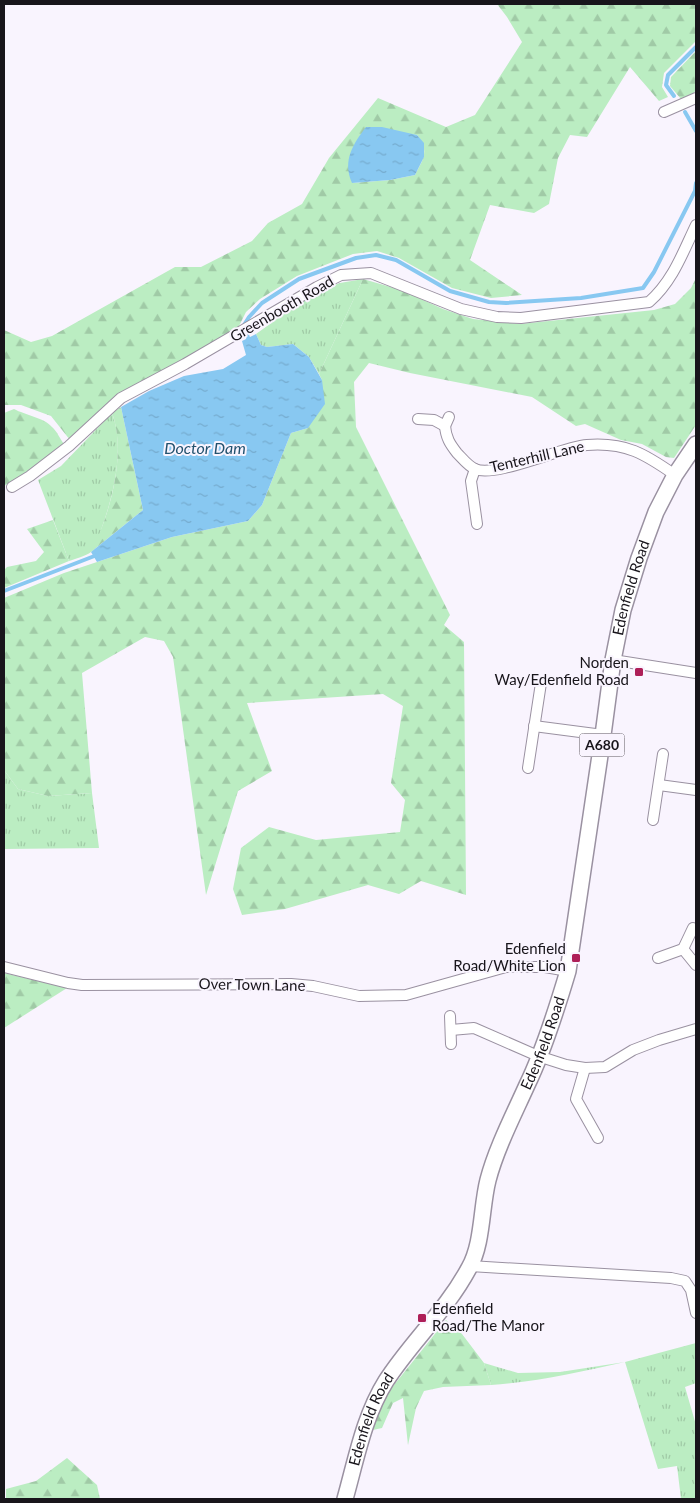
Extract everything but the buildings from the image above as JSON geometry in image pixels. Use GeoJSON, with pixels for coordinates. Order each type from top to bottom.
{"type":"FeatureCollection","features":[{"type":"Feature","properties":{"kind":"main road","name":"Edenfield Road"},"geometry":{"type":"LineString","coordinates":[[346,1499],[367,1424],[380,1392],[396,1368],[445,1307],[470,1266],[477,1245],[488,1179],[558,1003],[568,971],[604,735],[613,660],[623,610],[656,512],[675,475],[696,444]]}},
{"type":"Feature","properties":{"kind":"street"},"geometry":{"type":"LineString","coordinates":[[664,112],[696,98]]}},
{"type":"Feature","properties":{"kind":"street","name":"Greenbooth Road"},"geometry":{"type":"LineString","coordinates":[[12,487],[30,476],[69,446],[121,398],[341,275],[371,273],[461,308],[497,317],[521,318],[649,302],[661,292],[676,267],[696,225]]}},
{"type":"Feature","properties":{"kind":"street","name":"Tenterhill Lane"},"geometry":{"type":"LineString","coordinates":[[418,419],[447,422],[446,434],[450,444],[461,458],[475,469],[520,464],[585,445],[606,445],[636,450],[675,475]]}},
{"type":"Feature","properties":{"kind":"street"},"geometry":{"type":"LineString","coordinates":[[475,469],[471,481],[477,524]]}},
{"type":"Feature","properties":{"kind":"street"},"geometry":{"type":"LineString","coordinates":[[613,660],[696,673]]}},
{"type":"Feature","properties":{"kind":"street"},"geometry":{"type":"LineString","coordinates":[[528,768],[541,683]]}},
{"type":"Feature","properties":{"kind":"street"},"geometry":{"type":"LineString","coordinates":[[534,726],[604,735]]}},
{"type":"Feature","properties":{"kind":"street"},"geometry":{"type":"LineString","coordinates":[[653,820],[663,754]]}},
{"type":"Feature","properties":{"kind":"street"},"geometry":{"type":"LineString","coordinates":[[659,785],[696,790]]}},
{"type":"Feature","properties":{"kind":"street"},"geometry":{"type":"LineString","coordinates":[[658,958],[683,949],[693,928]]}},
{"type":"Feature","properties":{"kind":"street"},"geometry":{"type":"LineString","coordinates":[[683,949],[696,965]]}},
{"type":"Feature","properties":{"kind":"street","name":"Over Town Lane"},"geometry":{"type":"LineString","coordinates":[[4,966],[82,985],[290,984],[313,986],[360,996],[406,995],[506,967],[545,967],[568,971]]}},
{"type":"Feature","properties":{"kind":"street"},"geometry":{"type":"LineString","coordinates":[[450,1016],[451,1044]]}},
{"type":"Feature","properties":{"kind":"street"},"geometry":{"type":"LineString","coordinates":[[451,1030],[474,1028],[538,1056],[566,1065],[585,1068],[605,1067],[642,1047],[696,1029]]}},
{"type":"Feature","properties":{"kind":"street"},"geometry":{"type":"LineString","coordinates":[[585,1068],[576,1099],[598,1138]]}},
{"type":"Feature","properties":{"kind":"street"},"geometry":{"type":"LineString","coordinates":[[470,1266],[671,1278],[685,1281],[691,1290],[696,1313]]}},
{"type":"Feature","properties":{"kind":"green space"},"geometry":{"type":"Polygon","coordinates":[[[497,4],[696,4],[696,41],[664,73],[662,87],[668,97],[659,101],[630,67],[587,137],[570,135],[558,158],[549,204],[534,213],[490,205],[470,260],[522,295],[491,298],[452,288],[399,258],[377,251],[353,254],[297,276],[260,299],[246,312],[238,328],[100,411],[70,440],[51,416],[21,405],[4,405],[4,330],[31,342],[52,336],[175,267],[201,267],[252,241],[268,223],[302,204],[329,158],[378,98],[446,127],[475,115],[522,42],[497,4]],[[404,134],[352,183],[390,180],[415,175],[424,155],[423,146],[417,135],[404,134]]]}},
{"type":"Feature","properties":{"kind":"green space"},"geometry":{"type":"Polygon","coordinates":[[[696,51],[696,90],[693,94],[681,99],[670,86],[671,77],[696,51]]]}},
{"type":"Feature","properties":{"kind":"green space"},"geometry":{"type":"Polygon","coordinates":[[[696,278],[696,425],[674,458],[666,457],[642,444],[621,440],[585,424],[576,426],[532,397],[369,363],[354,382],[356,427],[450,615],[444,625],[464,642],[466,895],[421,881],[399,894],[368,885],[285,909],[242,915],[233,889],[241,848],[269,827],[316,840],[400,832],[405,800],[391,783],[403,706],[383,694],[247,703],[272,771],[238,791],[206,895],[173,657],[164,641],[145,637],[82,673],[92,793],[48,796],[18,789],[4,770],[4,598],[64,573],[172,537],[248,521],[262,505],[291,433],[308,428],[322,380],[319,374],[363,279],[401,290],[443,309],[473,319],[520,324],[654,310],[675,304],[691,288],[696,278]]]}},
{"type":"Feature","properties":{"kind":"green space"},"geometry":{"type":"Polygon","coordinates":[[[363,279],[319,374],[309,357],[293,344],[267,347],[261,345],[256,334],[313,293],[340,283],[363,279]]]}},
{"type":"Feature","properties":{"kind":"green space"},"geometry":{"type":"Polygon","coordinates":[[[121,407],[143,510],[91,552],[104,520],[114,484],[118,446],[112,413],[121,407]]]}},
{"type":"Feature","properties":{"kind":"green space"},"geometry":{"type":"Polygon","coordinates":[[[14,409],[49,424],[64,444],[26,474],[4,486],[4,413],[14,409]]]}},
{"type":"Feature","properties":{"kind":"green space"},"geometry":{"type":"Polygon","coordinates":[[[112,413],[116,426],[118,455],[114,485],[106,514],[93,550],[86,555],[69,561],[38,480],[61,466],[112,413]]]}},
{"type":"Feature","properties":{"kind":"green space"},"geometry":{"type":"Polygon","coordinates":[[[53,520],[69,561],[4,588],[4,570],[7,567],[36,561],[44,552],[27,529],[53,520]]]}},
{"type":"Feature","properties":{"kind":"green space"},"geometry":{"type":"Polygon","coordinates":[[[4,770],[18,789],[48,796],[92,793],[99,848],[4,849],[4,770]]]}},
{"type":"Feature","properties":{"kind":"green space"},"geometry":{"type":"Polygon","coordinates":[[[4,973],[67,988],[4,1028],[4,973]]]}},
{"type":"Feature","properties":{"kind":"green space"},"geometry":{"type":"Polygon","coordinates":[[[446,1320],[462,1334],[484,1363],[491,1385],[443,1387],[424,1391],[416,1408],[408,1445],[403,1398],[393,1403],[382,1428],[373,1430],[382,1400],[446,1320]]]}},
{"type":"Feature","properties":{"kind":"green space"},"geometry":{"type":"Polygon","coordinates":[[[696,1343],[696,1383],[685,1387],[696,1425],[696,1499],[681,1499],[677,1466],[658,1469],[625,1362],[696,1343]]]}},
{"type":"Feature","properties":{"kind":"green space"},"geometry":{"type":"Polygon","coordinates":[[[625,1362],[542,1379],[491,1385],[484,1363],[518,1373],[560,1372],[625,1362]]]}},
{"type":"Feature","properties":{"kind":"green space"},"geometry":{"type":"Polygon","coordinates":[[[67,1458],[97,1485],[100,1499],[6,1499],[6,1489],[36,1481],[67,1458]]]}},
{"type":"Feature","properties":{"kind":"water"},"geometry":{"type":"Polygon","coordinates":[[[366,127],[382,127],[417,135],[424,143],[424,157],[415,175],[390,180],[352,183],[348,167],[350,153],[366,127]]]}},
{"type":"Feature","properties":{"kind":"water","name":"Doctor Dam"},"geometry":{"type":"Polygon","coordinates":[[[256,334],[261,345],[267,347],[293,344],[309,357],[322,380],[325,404],[308,428],[291,433],[262,505],[248,521],[172,537],[97,562],[91,552],[143,510],[121,407],[149,391],[184,376],[223,369],[246,355],[242,341],[256,334]]]}},
{"type":"Feature","properties":{"kind":"waterway"},"geometry":{"type":"LineString","coordinates":[[674,96],[666,85],[668,75],[696,47]]}},
{"type":"Feature","properties":{"kind":"waterway"},"geometry":{"type":"LineString","coordinates":[[685,112],[696,131]]}},
{"type":"Feature","properties":{"kind":"waterway"},"geometry":{"type":"LineString","coordinates":[[249,341],[244,325],[262,303],[299,279],[356,258],[376,255],[396,260],[450,291],[489,302],[506,303],[581,298],[643,288],[654,272],[695,191],[696,183]]}},
{"type":"Feature","properties":{"kind":"waterway"},"geometry":{"type":"LineString","coordinates":[[4,591],[97,555]]}},
{"type":"Feature","properties":{"kind":"place","name":"Norden Way/Edenfield Road"},"geometry":{"type":"Point","coordinates":[639,672]}},
{"type":"Feature","properties":{"kind":"place","name":"Edenfield Road/White Lion"},"geometry":{"type":"Point","coordinates":[576,958]}},
{"type":"Feature","properties":{"kind":"place","name":"Edenfield Road/The Manor"},"geometry":{"type":"Point","coordinates":[422,1318]}}]}
